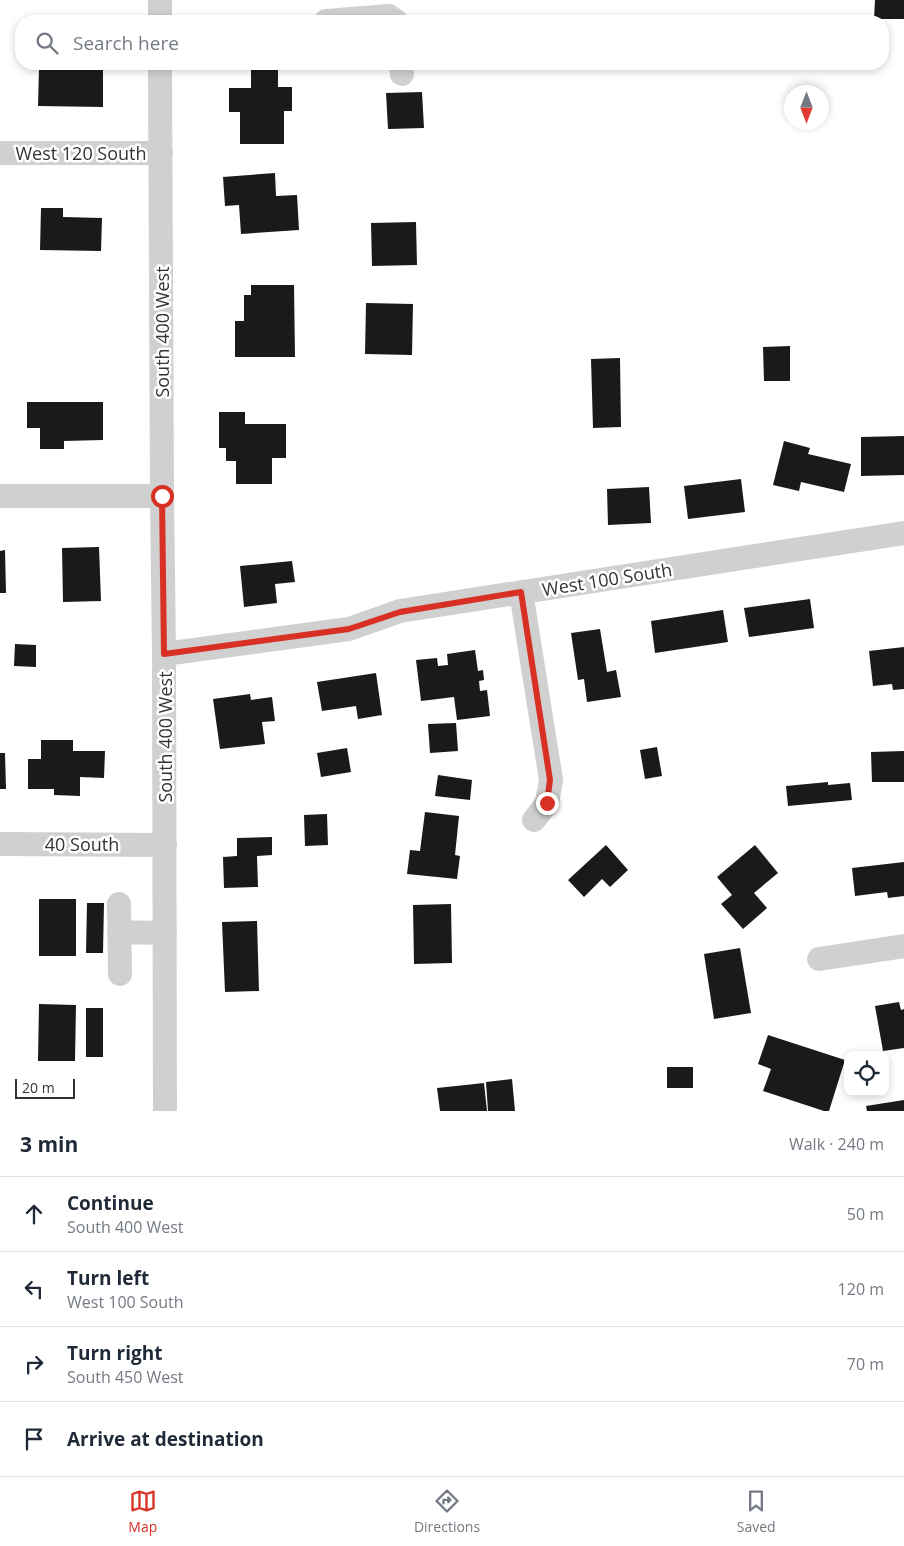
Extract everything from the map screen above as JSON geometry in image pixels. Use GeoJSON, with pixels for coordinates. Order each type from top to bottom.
{"type":"FeatureCollection","features":[{"type":"Feature","properties":{"kind":"street"},"geometry":{"type":"LineString","coordinates":[[160,0],[160,15]]}},
{"type":"Feature","properties":{"kind":"street","name":"South 400 West"},"geometry":{"type":"LineString","coordinates":[[160,70],[165,1111]]}},
{"type":"Feature","properties":{"kind":"street","name":"West 120 South"},"geometry":{"type":"LineString","coordinates":[[0,153],[161,153]]}},
{"type":"Feature","properties":{"kind":"street"},"geometry":{"type":"LineString","coordinates":[[0,496],[162,496]]}},
{"type":"Feature","properties":{"kind":"street","name":"West 100 South"},"geometry":{"type":"LineString","coordinates":[[164,654],[349,629],[400,612],[904,533]]}},
{"type":"Feature","properties":{"kind":"street"},"geometry":{"type":"LineString","coordinates":[[521,592],[550,780],[547,803],[534,820]]}},
{"type":"Feature","properties":{"kind":"street","name":"40 South"},"geometry":{"type":"LineString","coordinates":[[0,844],[165,845]]}},
{"type":"Feature","properties":{"kind":"street"},"geometry":{"type":"LineString","coordinates":[[118,904],[120,974]]}},
{"type":"Feature","properties":{"kind":"street"},"geometry":{"type":"LineString","coordinates":[[119,932],[165,933]]}},
{"type":"Feature","properties":{"kind":"street"},"geometry":{"type":"LineString","coordinates":[[819,959],[904,946]]}},
{"type":"Feature","properties":{"kind":"building"},"geometry":{"type":"Polygon","coordinates":[[[875,0],[904,0],[904,19],[889,19],[889,15],[874,15],[875,0]]]}},
{"type":"Feature","properties":{"kind":"building"},"geometry":{"type":"Polygon","coordinates":[[[39,70],[103,70],[103,107],[38,106],[39,70]]]}},
{"type":"Feature","properties":{"kind":"building"},"geometry":{"type":"Polygon","coordinates":[[[251,70],[278,70],[278,87],[292,87],[292,111],[284,111],[284,144],[240,144],[240,112],[229,112],[229,88],[251,88],[251,70]]]}},
{"type":"Feature","properties":{"kind":"building"},"geometry":{"type":"Polygon","coordinates":[[[422,92],[424,128],[388,129],[386,93],[422,92]]]}},
{"type":"Feature","properties":{"kind":"building"},"geometry":{"type":"Polygon","coordinates":[[[275,173],[276,196],[297,195],[299,230],[241,234],[239,205],[225,206],[223,177],[275,173]]]}},
{"type":"Feature","properties":{"kind":"building"},"geometry":{"type":"Polygon","coordinates":[[[41,208],[63,208],[63,217],[102,218],[101,251],[40,250],[41,208]]]}},
{"type":"Feature","properties":{"kind":"building"},"geometry":{"type":"Polygon","coordinates":[[[416,222],[417,265],[372,266],[371,223],[416,222]]]}},
{"type":"Feature","properties":{"kind":"building"},"geometry":{"type":"Polygon","coordinates":[[[251,285],[294,285],[295,357],[235,357],[235,321],[244,321],[244,295],[251,295],[251,285]]]}},
{"type":"Feature","properties":{"kind":"building"},"geometry":{"type":"Polygon","coordinates":[[[366,303],[413,304],[412,355],[365,354],[366,303]]]}},
{"type":"Feature","properties":{"kind":"building"},"geometry":{"type":"Polygon","coordinates":[[[790,346],[790,381],[764,381],[763,347],[790,346]]]}},
{"type":"Feature","properties":{"kind":"building"},"geometry":{"type":"Polygon","coordinates":[[[620,358],[621,427],[593,428],[591,359],[620,358]]]}},
{"type":"Feature","properties":{"kind":"building"},"geometry":{"type":"Polygon","coordinates":[[[27,402],[103,402],[103,440],[64,441],[64,449],[40,449],[40,428],[27,428],[27,402]]]}},
{"type":"Feature","properties":{"kind":"building"},"geometry":{"type":"Polygon","coordinates":[[[219,412],[245,412],[245,424],[286,424],[286,458],[272,458],[272,484],[236,484],[236,461],[226,461],[226,448],[219,448],[219,412]]]}},
{"type":"Feature","properties":{"kind":"building"},"geometry":{"type":"Polygon","coordinates":[[[904,436],[904,475],[861,476],[861,437],[904,436]]]}},
{"type":"Feature","properties":{"kind":"building"},"geometry":{"type":"Polygon","coordinates":[[[784,441],[810,448],[808,454],[851,464],[844,492],[801,482],[799,491],[773,485],[784,441]]]}},
{"type":"Feature","properties":{"kind":"building"},"geometry":{"type":"Polygon","coordinates":[[[741,479],[745,512],[688,519],[684,486],[741,479]]]}},
{"type":"Feature","properties":{"kind":"building"},"geometry":{"type":"Polygon","coordinates":[[[649,487],[651,523],[608,525],[607,489],[649,487]]]}},
{"type":"Feature","properties":{"kind":"building"},"geometry":{"type":"Polygon","coordinates":[[[99,547],[101,601],[63,602],[62,548],[99,547]]]}},
{"type":"Feature","properties":{"kind":"building"},"geometry":{"type":"Polygon","coordinates":[[[5,550],[6,593],[0,593],[0,551],[5,550]]]}},
{"type":"Feature","properties":{"kind":"building"},"geometry":{"type":"Polygon","coordinates":[[[292,561],[295,582],[275,584],[277,603],[244,607],[240,566],[292,561]]]}},
{"type":"Feature","properties":{"kind":"building"},"geometry":{"type":"Polygon","coordinates":[[[810,599],[814,628],[749,637],[744,608],[810,599]]]}},
{"type":"Feature","properties":{"kind":"building"},"geometry":{"type":"Polygon","coordinates":[[[723,610],[728,642],[655,653],[651,621],[723,610]]]}},
{"type":"Feature","properties":{"kind":"building"},"geometry":{"type":"Polygon","coordinates":[[[600,629],[607,672],[616,670],[621,697],[587,702],[584,679],[578,680],[571,633],[600,629]]]}},
{"type":"Feature","properties":{"kind":"building"},"geometry":{"type":"Polygon","coordinates":[[[15,644],[36,645],[36,667],[14,666],[15,644]]]}},
{"type":"Feature","properties":{"kind":"building"},"geometry":{"type":"Polygon","coordinates":[[[904,647],[904,689],[893,690],[892,684],[873,686],[869,651],[904,647]]]}},
{"type":"Feature","properties":{"kind":"building"},"geometry":{"type":"Polygon","coordinates":[[[475,650],[478,671],[483,670],[484,680],[479,681],[480,691],[487,690],[490,716],[457,720],[454,697],[421,701],[416,660],[437,658],[438,666],[448,665],[447,654],[475,650]]]}},
{"type":"Feature","properties":{"kind":"building"},"geometry":{"type":"Polygon","coordinates":[[[376,673],[382,715],[358,719],[356,706],[322,711],[317,682],[376,673]]]}},
{"type":"Feature","properties":{"kind":"building"},"geometry":{"type":"Polygon","coordinates":[[[250,694],[251,700],[272,697],[275,721],[262,722],[265,744],[220,749],[213,699],[250,694]]]}},
{"type":"Feature","properties":{"kind":"building"},"geometry":{"type":"Polygon","coordinates":[[[456,723],[458,751],[430,753],[428,724],[456,723]]]}},
{"type":"Feature","properties":{"kind":"building"},"geometry":{"type":"Polygon","coordinates":[[[41,740],[73,740],[73,751],[105,751],[104,778],[80,777],[80,796],[54,795],[54,789],[28,789],[28,759],[41,759],[41,740]]]}},
{"type":"Feature","properties":{"kind":"building"},"geometry":{"type":"Polygon","coordinates":[[[657,747],[662,776],[645,779],[640,750],[657,747]]]}},
{"type":"Feature","properties":{"kind":"building"},"geometry":{"type":"Polygon","coordinates":[[[347,748],[351,772],[321,777],[317,753],[347,748]]]}},
{"type":"Feature","properties":{"kind":"building"},"geometry":{"type":"Polygon","coordinates":[[[904,751],[904,782],[872,782],[871,752],[904,751]]]}},
{"type":"Feature","properties":{"kind":"building"},"geometry":{"type":"Polygon","coordinates":[[[0,753],[5,753],[6,789],[0,789],[0,753]]]}},
{"type":"Feature","properties":{"kind":"building"},"geometry":{"type":"Polygon","coordinates":[[[438,775],[472,780],[470,800],[435,796],[438,775]]]}},
{"type":"Feature","properties":{"kind":"building"},"geometry":{"type":"Polygon","coordinates":[[[828,782],[828,785],[850,783],[852,800],[788,806],[786,786],[828,782]]]}},
{"type":"Feature","properties":{"kind":"building"},"geometry":{"type":"Polygon","coordinates":[[[425,812],[459,816],[455,855],[460,856],[457,879],[407,874],[410,850],[420,851],[425,812]]]}},
{"type":"Feature","properties":{"kind":"building"},"geometry":{"type":"Polygon","coordinates":[[[327,814],[328,845],[305,846],[304,815],[327,814]]]}},
{"type":"Feature","properties":{"kind":"building"},"geometry":{"type":"Polygon","coordinates":[[[272,837],[272,855],[257,856],[258,887],[224,888],[223,857],[237,856],[237,838],[272,837]]]}},
{"type":"Feature","properties":{"kind":"building"},"geometry":{"type":"Polygon","coordinates":[[[606,845],[628,870],[610,887],[602,879],[584,897],[568,880],[606,845]]]}},
{"type":"Feature","properties":{"kind":"building"},"geometry":{"type":"Polygon","coordinates":[[[755,845],[778,873],[754,893],[767,908],[743,929],[721,904],[732,895],[717,877],[755,845]]]}},
{"type":"Feature","properties":{"kind":"building"},"geometry":{"type":"Polygon","coordinates":[[[904,862],[904,896],[888,898],[887,892],[855,896],[852,868],[904,862]]]}},
{"type":"Feature","properties":{"kind":"building"},"geometry":{"type":"Polygon","coordinates":[[[39,899],[76,899],[76,956],[39,956],[39,899]]]}},
{"type":"Feature","properties":{"kind":"building"},"geometry":{"type":"Polygon","coordinates":[[[87,903],[104,903],[103,953],[86,953],[87,903]]]}},
{"type":"Feature","properties":{"kind":"building"},"geometry":{"type":"Polygon","coordinates":[[[451,904],[452,963],[414,964],[413,905],[451,904]]]}},
{"type":"Feature","properties":{"kind":"building"},"geometry":{"type":"Polygon","coordinates":[[[257,921],[259,991],[225,992],[222,922],[257,921]]]}},
{"type":"Feature","properties":{"kind":"building"},"geometry":{"type":"Polygon","coordinates":[[[740,948],[751,1013],[714,1019],[704,954],[740,948]]]}},
{"type":"Feature","properties":{"kind":"building"},"geometry":{"type":"Polygon","coordinates":[[[899,1002],[901,1010],[904,1009],[904,1048],[883,1051],[875,1006],[899,1002]]]}},
{"type":"Feature","properties":{"kind":"building"},"geometry":{"type":"Polygon","coordinates":[[[39,1004],[76,1005],[75,1061],[38,1061],[39,1004]]]}},
{"type":"Feature","properties":{"kind":"building"},"geometry":{"type":"Polygon","coordinates":[[[86,1008],[103,1008],[103,1057],[86,1057],[86,1008]]]}},
{"type":"Feature","properties":{"kind":"building"},"geometry":{"type":"Polygon","coordinates":[[[768,1035],[844,1060],[829,1111],[763,1091],[771,1069],[758,1064],[768,1035]]]}},
{"type":"Feature","properties":{"kind":"building"},"geometry":{"type":"Polygon","coordinates":[[[667,1067],[693,1067],[693,1088],[667,1088],[667,1067]]]}},
{"type":"Feature","properties":{"kind":"building"},"geometry":{"type":"Polygon","coordinates":[[[512,1079],[515,1111],[488,1111],[486,1082],[512,1079]]]}},
{"type":"Feature","properties":{"kind":"building"},"geometry":{"type":"Polygon","coordinates":[[[484,1083],[487,1111],[440,1111],[437,1088],[484,1083]]]}},
{"type":"Feature","properties":{"kind":"building"},"geometry":{"type":"Polygon","coordinates":[[[904,1100],[904,1111],[867,1111],[866,1106],[904,1100]]]}},
{"type":"Feature","properties":{"kind":"route"},"geometry":{"type":"LineString","coordinates":[[162,496],[164,654],[349,629],[400,612],[521,592],[550,780],[547,803]]}}]}
